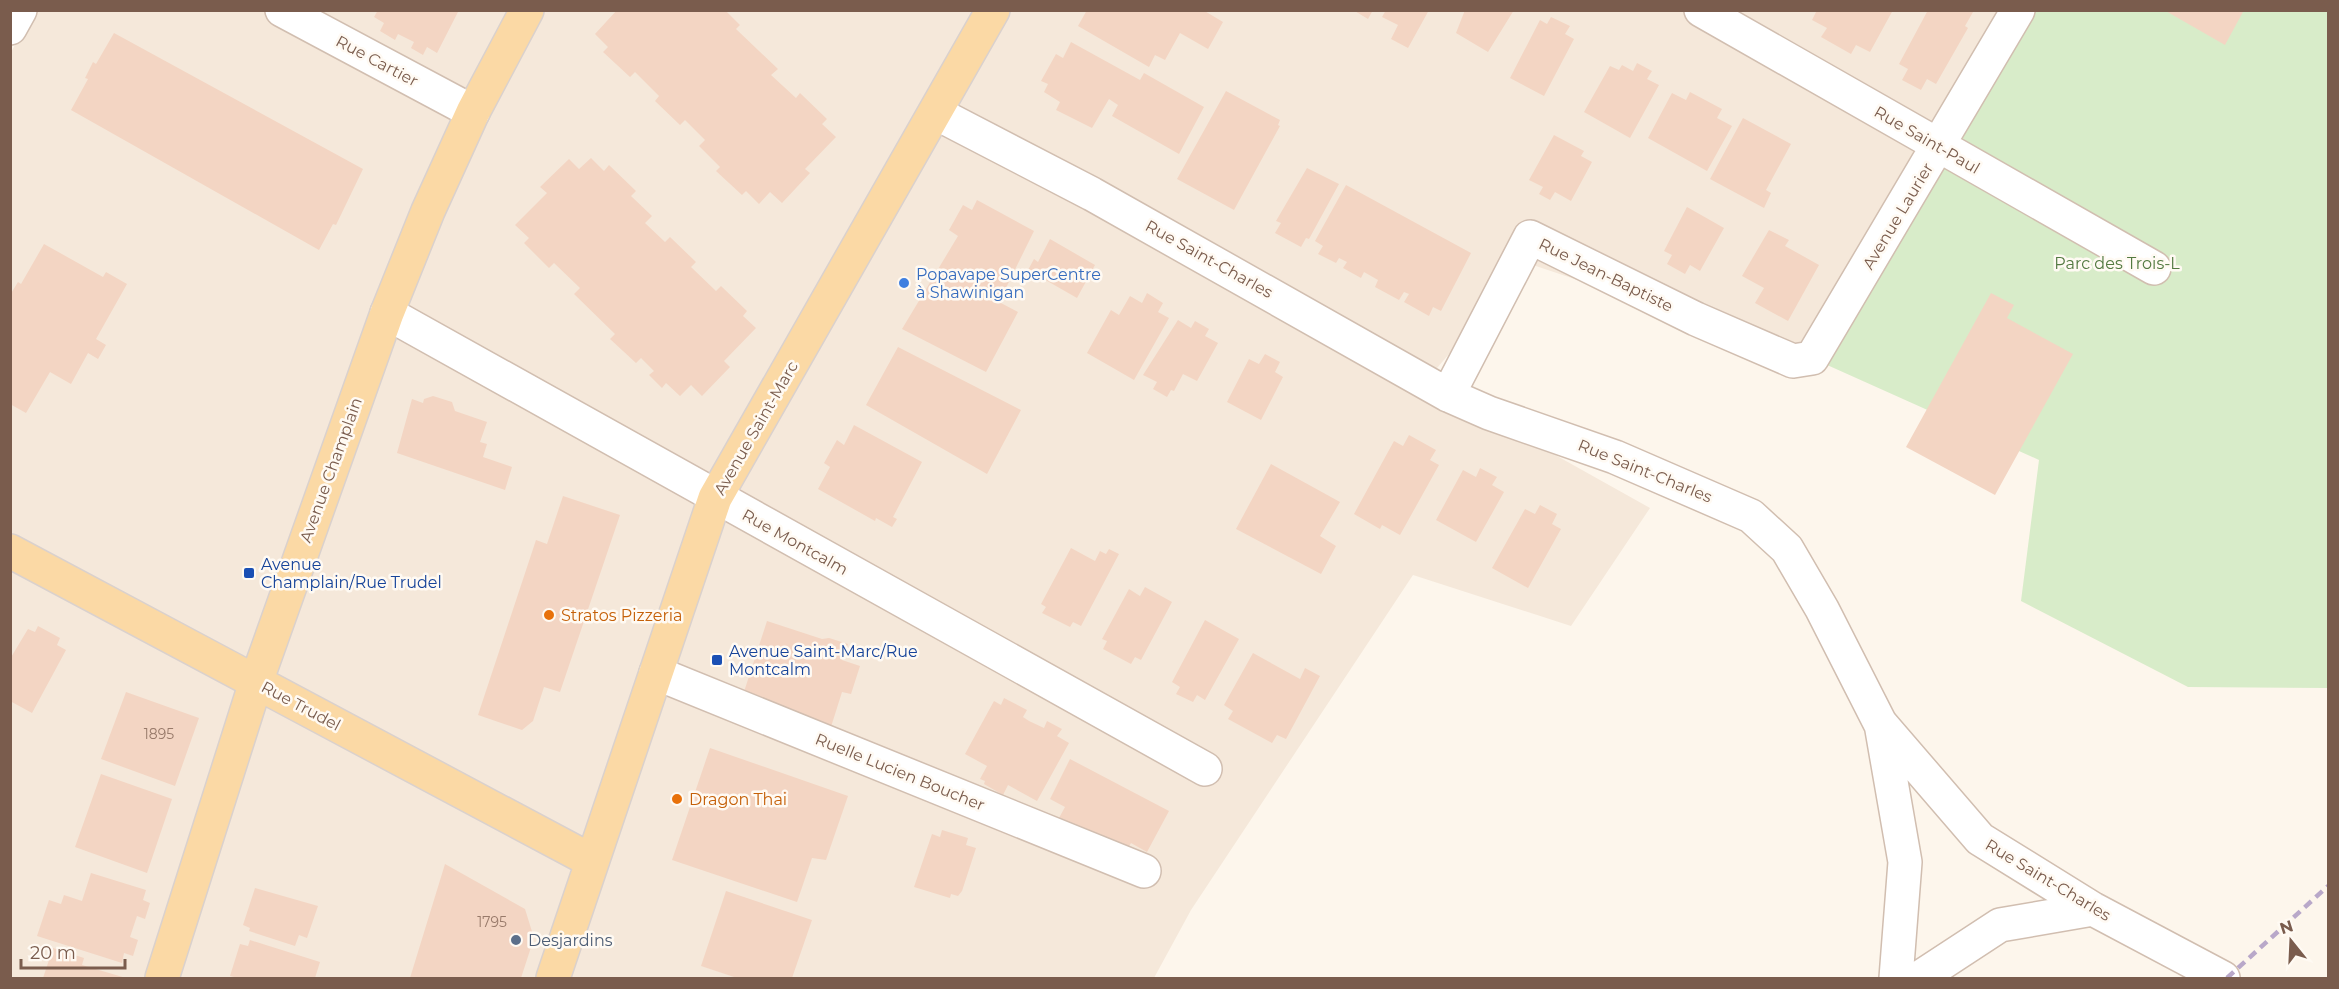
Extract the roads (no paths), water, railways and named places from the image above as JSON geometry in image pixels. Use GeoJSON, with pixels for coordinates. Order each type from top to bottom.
{"type":"FeatureCollection","features":[{"type":"Feature","properties":{"kind":"main road","name":"Avenue Champlain"},"geometry":{"type":"LineString","coordinates":[[162,978],[256,682],[387,313],[428,211],[473,112],[527,10]]}},
{"type":"Feature","properties":{"kind":"main road","name":"Avenue Saint-Marc"},"geometry":{"type":"LineString","coordinates":[[553,978],[715,498],[993,10]]}},
{"type":"Feature","properties":{"kind":"main road","name":"Rue Trudel"},"geometry":{"type":"LineString","coordinates":[[10,551],[592,861]]}},
{"type":"Feature","properties":{"kind":"street"},"geometry":{"type":"LineString","coordinates":[[10,28],[20,10]]}},
{"type":"Feature","properties":{"kind":"street","name":"Rue Cartier"},"geometry":{"type":"LineString","coordinates":[[282,10],[473,112]]}},
{"type":"Feature","properties":{"kind":"street","name":"Rue Saint-Paul"},"geometry":{"type":"LineString","coordinates":[[1701,10],[2154,268]]}},
{"type":"Feature","properties":{"kind":"street","name":"Avenue Laurier"},"geometry":{"type":"LineString","coordinates":[[1812,358],[1940,147],[2018,10]]}},
{"type":"Feature","properties":{"kind":"street","name":"Rue Saint-Charles"},"geometry":{"type":"LineString","coordinates":[[936,113],[1092,194],[1448,395],[1489,414],[1615,457],[1751,516],[1787,549],[1822,609],[1880,723],[1980,839],[2093,909],[2223,978]]}},
{"type":"Feature","properties":{"kind":"street","name":"Rue Jean-Baptiste"},"geometry":{"type":"LineString","coordinates":[[1448,395],[1530,237],[1696,319],[1793,362],[1812,358]]}},
{"type":"Feature","properties":{"kind":"street","name":"Rue Montcalm"},"geometry":{"type":"LineString","coordinates":[[387,313],[1204,769]]}},
{"type":"Feature","properties":{"kind":"street","name":"Ruelle Lucien Boucher"},"geometry":{"type":"LineString","coordinates":[[656,673],[1144,871]]}},
{"type":"Feature","properties":{"kind":"street"},"geometry":{"type":"LineString","coordinates":[[1880,723],[1905,862],[1896,978]]}},
{"type":"Feature","properties":{"kind":"street"},"geometry":{"type":"LineString","coordinates":[[1919,978],[2000,925],[2093,909]]}},
{"type":"Feature","properties":{"kind":"railway"},"geometry":{"type":"LineString","coordinates":[[2227,978],[2328,886]]}},
{"type":"Feature","properties":{"kind":"place","name":"Popavape SuperCentre à Shawinigan"},"geometry":{"type":"Point","coordinates":[904,283]}},
{"type":"Feature","properties":{"kind":"place","name":"Avenue Champlain/Rue Trudel"},"geometry":{"type":"Point","coordinates":[249,573]}},
{"type":"Feature","properties":{"kind":"place","name":"Stratos Pizzeria"},"geometry":{"type":"Point","coordinates":[549,615]}},
{"type":"Feature","properties":{"kind":"place","name":"Avenue Saint-Marc/Rue Montcalm"},"geometry":{"type":"Point","coordinates":[717,660]}},
{"type":"Feature","properties":{"kind":"place","name":"Dragon Thai"},"geometry":{"type":"Point","coordinates":[677,799]}},
{"type":"Feature","properties":{"kind":"place","name":"Desjardins"},"geometry":{"type":"Point","coordinates":[516,940]}},
{"type":"Feature","properties":{"kind":"park label","name":"Parc des Trois-L"},"geometry":{"type":"Point","coordinates":[2117,263]}}]}
